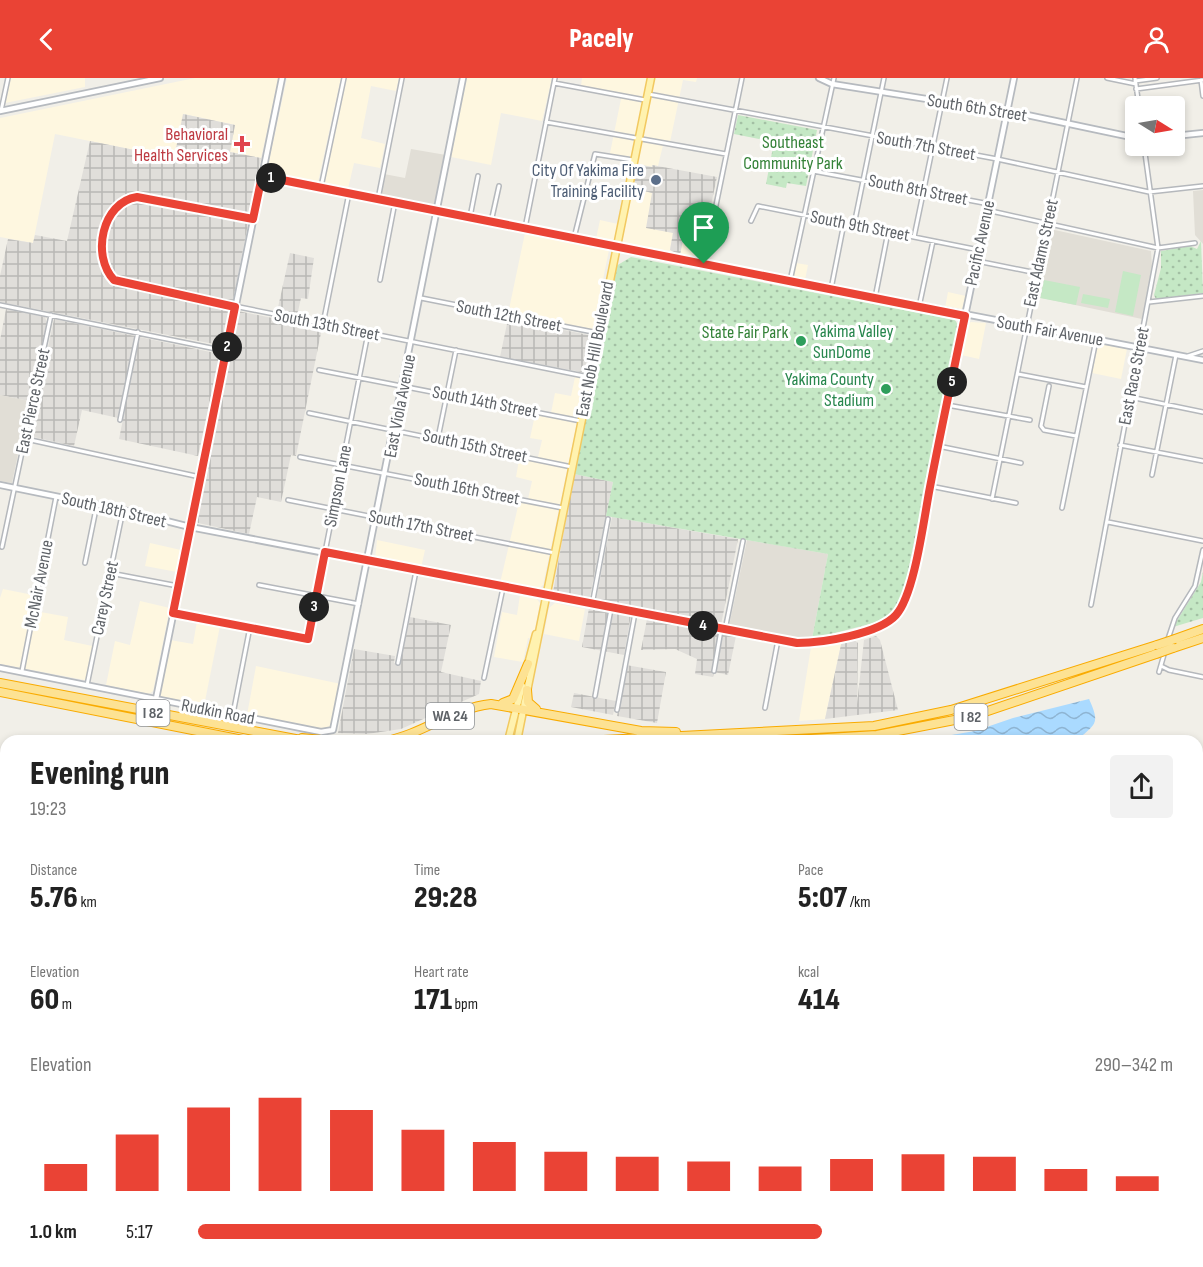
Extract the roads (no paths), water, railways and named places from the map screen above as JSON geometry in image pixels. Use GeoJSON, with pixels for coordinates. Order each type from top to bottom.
{"type":"FeatureCollection","features":[{"type":"Feature","properties":{"kind":"highway","name":"I 82"},"geometry":{"type":"LineString","coordinates":[[719,735],[874,726],[951,710],[1203,629]]}},
{"type":"Feature","properties":{"kind":"highway","name":"I 82"},"geometry":{"type":"LineString","coordinates":[[877,735],[969,717],[1203,638]]}},
{"type":"Feature","properties":{"kind":"highway"},"geometry":{"type":"LineString","coordinates":[[491,704],[513,699],[528,664]]}},
{"type":"Feature","properties":{"kind":"highway","name":"I 82"},"geometry":{"type":"LineString","coordinates":[[0,683],[265,735]]}},
{"type":"Feature","properties":{"kind":"highway"},"geometry":{"type":"LineString","coordinates":[[527,690],[529,704],[539,711]]}},
{"type":"Feature","properties":{"kind":"highway","name":"I 82"},"geometry":{"type":"LineString","coordinates":[[0,692],[218,735]]}},
{"type":"Feature","properties":{"kind":"highway","name":"WA 24"},"geometry":{"type":"LineString","coordinates":[[409,735],[471,708],[491,704],[520,707],[641,731],[764,733]]}},
{"type":"Feature","properties":{"kind":"highway"},"geometry":{"type":"LineString","coordinates":[[258,734],[268,735]]}},
{"type":"Feature","properties":{"kind":"main road","name":"East Nob Hill Boulevard"},"geometry":{"type":"LineString","coordinates":[[510,735],[527,690],[651,78]]}},
{"type":"Feature","properties":{"kind":"main road","name":"East Nob Hill Boulevard"},"geometry":{"type":"LineString","coordinates":[[517,735],[528,664],[541,621]]}},
{"type":"Feature","properties":{"kind":"street"},"geometry":{"type":"LineString","coordinates":[[8,78],[1,111],[160,78]]}},
{"type":"Feature","properties":{"kind":"street"},"geometry":{"type":"LineString","coordinates":[[156,699],[282,78]]}},
{"type":"Feature","properties":{"kind":"street"},"geometry":{"type":"LineString","coordinates":[[321,188],[344,78]]}},
{"type":"Feature","properties":{"kind":"street"},"geometry":{"type":"LineString","coordinates":[[378,199],[402,78]]}},
{"type":"Feature","properties":{"kind":"street","name":"East Viola Avenue"},"geometry":{"type":"LineString","coordinates":[[332,735],[336,725],[378,517],[463,78]]}},
{"type":"Feature","properties":{"kind":"street"},"geometry":{"type":"LineString","coordinates":[[704,264],[742,78]]}},
{"type":"Feature","properties":{"kind":"street","name":"South 6th Street"},"geometry":{"type":"LineString","coordinates":[[819,78],[881,93],[1007,113],[1125,136]]}},
{"type":"Feature","properties":{"kind":"street"},"geometry":{"type":"LineString","coordinates":[[854,225],[884,78]]}},
{"type":"Feature","properties":{"kind":"street"},"geometry":{"type":"LineString","coordinates":[[914,237],[947,78]]}},
{"type":"Feature","properties":{"kind":"street","name":"Pacific Avenue"},"geometry":{"type":"LineString","coordinates":[[896,616],[908,593],[1014,78]]}},
{"type":"Feature","properties":{"kind":"street","name":"East Adams Street"},"geometry":{"type":"LineString","coordinates":[[992,499],[1077,78]]}},
{"type":"Feature","properties":{"kind":"street"},"geometry":{"type":"LineString","coordinates":[[1107,78],[1135,81],[1157,78]]}},
{"type":"Feature","properties":{"kind":"street"},"geometry":{"type":"LineString","coordinates":[[1136,89],[1202,79],[1203,96]]}},
{"type":"Feature","properties":{"kind":"street"},"geometry":{"type":"LineString","coordinates":[[525,228],[555,80]]}},
{"type":"Feature","properties":{"kind":"street","name":"South 7th Street"},"geometry":{"type":"LineString","coordinates":[[555,80],[998,159],[1149,192],[1203,186]]}},
{"type":"Feature","properties":{"kind":"street"},"geometry":{"type":"LineString","coordinates":[[790,282],[821,127],[833,81]]}},
{"type":"Feature","properties":{"kind":"street"},"geometry":{"type":"LineString","coordinates":[[1135,81],[1137,96]]}},
{"type":"Feature","properties":{"kind":"street"},"geometry":{"type":"LineString","coordinates":[[546,122],[726,154]]}},
{"type":"Feature","properties":{"kind":"street"},"geometry":{"type":"LineString","coordinates":[[1185,135],[1203,133]]}},
{"type":"Feature","properties":{"kind":"street"},"geometry":{"type":"LineString","coordinates":[[574,238],[595,154],[634,160]]}},
{"type":"Feature","properties":{"kind":"street","name":"East Race Street"},"geometry":{"type":"LineString","coordinates":[[1091,605],[1158,248],[1145,156]]}},
{"type":"Feature","properties":{"kind":"street","name":"South 8th Street"},"geometry":{"type":"LineString","coordinates":[[813,171],[984,202],[991,211],[1158,248],[1195,243]]}},
{"type":"Feature","properties":{"kind":"street","name":"South Fair Avenue"},"geometry":{"type":"LineString","coordinates":[[262,176],[790,282],[1203,360]]}},
{"type":"Feature","properties":{"kind":"street"},"geometry":{"type":"LineString","coordinates":[[470,217],[478,176]]}},
{"type":"Feature","properties":{"kind":"street"},"geometry":{"type":"LineString","coordinates":[[491,222],[499,186]]}},
{"type":"Feature","properties":{"kind":"street"},"geometry":{"type":"LineString","coordinates":[[323,324],[349,193]]}},
{"type":"Feature","properties":{"kind":"street","name":"South 13th Street"},"geometry":{"type":"LineString","coordinates":[[253,219],[137,197],[124,200],[111,210],[104,235],[102,262],[114,280],[235,307],[589,377]]}},
{"type":"Feature","properties":{"kind":"street"},"geometry":{"type":"LineString","coordinates":[[380,280],[395,202]]}},
{"type":"Feature","properties":{"kind":"street","name":"South 9th Street"},"geometry":{"type":"LineString","coordinates":[[751,221],[759,206],[979,250]]}},
{"type":"Feature","properties":{"kind":"street"},"geometry":{"type":"LineString","coordinates":[[831,289],[844,223]]}},
{"type":"Feature","properties":{"kind":"street"},"geometry":{"type":"LineString","coordinates":[[875,298],[888,232]]}},
{"type":"Feature","properties":{"kind":"street"},"geometry":{"type":"LineString","coordinates":[[920,307],[933,241]]}},
{"type":"Feature","properties":{"kind":"street"},"geometry":{"type":"LineString","coordinates":[[976,261],[1037,273]]}},
{"type":"Feature","properties":{"kind":"street"},"geometry":{"type":"LineString","coordinates":[[1149,303],[1203,296]]}},
{"type":"Feature","properties":{"kind":"street","name":"South 12th Street"},"geometry":{"type":"LineString","coordinates":[[421,298],[598,333]]}},
{"type":"Feature","properties":{"kind":"street"},"geometry":{"type":"LineString","coordinates":[[0,305],[226,351]]}},
{"type":"Feature","properties":{"kind":"street","name":"East Pierce Street"},"geometry":{"type":"LineString","coordinates":[[2,547],[51,315]]}},
{"type":"Feature","properties":{"kind":"street"},"geometry":{"type":"LineString","coordinates":[[120,420],[138,332]]}},
{"type":"Feature","properties":{"kind":"street","name":"Simpson Lane"},"geometry":{"type":"LineString","coordinates":[[173,613],[308,639],[368,333]]}},
{"type":"Feature","properties":{"kind":"street"},"geometry":{"type":"LineString","coordinates":[[1062,508],[1096,340]]}},
{"type":"Feature","properties":{"kind":"street"},"geometry":{"type":"LineString","coordinates":[[438,438],[456,350]]}},
{"type":"Feature","properties":{"kind":"street"},"geometry":{"type":"LineString","coordinates":[[1186,357],[1203,351]]}},
{"type":"Feature","properties":{"kind":"street"},"geometry":{"type":"LineString","coordinates":[[1152,475],[1176,355]]}},
{"type":"Feature","properties":{"kind":"street","name":"South 14th Street"},"geometry":{"type":"LineString","coordinates":[[319,370],[581,421]]}},
{"type":"Feature","properties":{"kind":"street"},"geometry":{"type":"LineString","coordinates":[[1018,374],[1086,387]]}},
{"type":"Feature","properties":{"kind":"street"},"geometry":{"type":"LineString","coordinates":[[1048,386],[1041,426],[1044,430],[1076,436]]}},
{"type":"Feature","properties":{"kind":"street"},"geometry":{"type":"LineString","coordinates":[[1130,397],[1203,412]]}},
{"type":"Feature","properties":{"kind":"street"},"geometry":{"type":"LineString","coordinates":[[947,405],[1030,420]]}},
{"type":"Feature","properties":{"kind":"street","name":"South 15th Street"},"geometry":{"type":"LineString","coordinates":[[309,413],[572,467]]}},
{"type":"Feature","properties":{"kind":"street"},"geometry":{"type":"LineString","coordinates":[[26,439],[200,477]]}},
{"type":"Feature","properties":{"kind":"street"},"geometry":{"type":"LineString","coordinates":[[1120,445],[1203,460]]}},
{"type":"Feature","properties":{"kind":"street"},"geometry":{"type":"LineString","coordinates":[[938,446],[1022,463]]}},
{"type":"Feature","properties":{"kind":"street","name":"South 16th Street"},"geometry":{"type":"LineString","coordinates":[[300,457],[563,508]]}},
{"type":"Feature","properties":{"kind":"street","name":"South 18th Street"},"geometry":{"type":"LineString","coordinates":[[0,485],[97,504],[190,527],[778,640],[814,643],[875,628],[896,616]]}},
{"type":"Feature","properties":{"kind":"street"},"geometry":{"type":"LineString","coordinates":[[930,486],[1016,503]]}},
{"type":"Feature","properties":{"kind":"street","name":"McNair Avenue"},"geometry":{"type":"LineString","coordinates":[[22,672],[56,497]]}},
{"type":"Feature","properties":{"kind":"street","name":"South 17th Street"},"geometry":{"type":"LineString","coordinates":[[288,500],[555,553]]}},
{"type":"Feature","properties":{"kind":"street"},"geometry":{"type":"LineString","coordinates":[[85,563],[97,504]]}},
{"type":"Feature","properties":{"kind":"street","name":"Carey Street"},"geometry":{"type":"LineString","coordinates":[[87,686],[123,510]]}},
{"type":"Feature","properties":{"kind":"street"},"geometry":{"type":"LineString","coordinates":[[592,605],[608,519]]}},
{"type":"Feature","properties":{"kind":"street"},"geometry":{"type":"LineString","coordinates":[[1108,522],[1203,541]]}},
{"type":"Feature","properties":{"kind":"street"},"geometry":{"type":"LineString","coordinates":[[714,671],[743,541]]}},
{"type":"Feature","properties":{"kind":"street"},"geometry":{"type":"LineString","coordinates":[[1159,672],[1173,622],[1195,586],[1203,550]]}},
{"type":"Feature","properties":{"kind":"street"},"geometry":{"type":"LineString","coordinates":[[398,663],[416,571]]}},
{"type":"Feature","properties":{"kind":"street"},"geometry":{"type":"LineString","coordinates":[[110,573],[178,586]]}},
{"type":"Feature","properties":{"kind":"street"},"geometry":{"type":"LineString","coordinates":[[260,585],[360,604]]}},
{"type":"Feature","properties":{"kind":"street"},"geometry":{"type":"LineString","coordinates":[[484,678],[503,588]]}},
{"type":"Feature","properties":{"kind":"street"},"geometry":{"type":"LineString","coordinates":[[595,696],[611,609]]}},
{"type":"Feature","properties":{"kind":"street"},"geometry":{"type":"LineString","coordinates":[[617,710],[635,613]]}},
{"type":"Feature","properties":{"kind":"street"},"geometry":{"type":"LineString","coordinates":[[233,714],[249,632]]}},
{"type":"Feature","properties":{"kind":"street"},"geometry":{"type":"LineString","coordinates":[[765,708],[778,640]]}},
{"type":"Feature","properties":{"kind":"street"},"geometry":{"type":"LineString","coordinates":[[1161,666],[1169,670],[1203,677]]}},
{"type":"Feature","properties":{"kind":"street","name":"Rudkin Road"},"geometry":{"type":"LineString","coordinates":[[0,668],[233,714],[322,735]]}},
{"type":"Feature","properties":{"kind":"water"},"geometry":{"type":"Polygon","coordinates":[[[1089,699],[1095,714],[1092,727],[1083,735],[951,735],[975,731],[1013,718],[1089,699]]]}},
{"type":"Feature","properties":{"kind":"place","name":"Behavioral Health Services"},"geometry":{"type":"Point","coordinates":[242,144]}},
{"type":"Feature","properties":{"kind":"place","name":"City Of Yakima Fire Training Facility"},"geometry":{"type":"Point","coordinates":[656,180]}},
{"type":"Feature","properties":{"kind":"place","name":"Yakima Valley SunDome"},"geometry":{"type":"Point","coordinates":[801,341]}},
{"type":"Feature","properties":{"kind":"place","name":"Yakima County Stadium"},"geometry":{"type":"Point","coordinates":[886,389]}},
{"type":"Feature","properties":{"kind":"park label","name":"Southeast Community Park"},"geometry":{"type":"Point","coordinates":[793,152]}},
{"type":"Feature","properties":{"kind":"park label","name":"State Fair Park"},"geometry":{"type":"Point","coordinates":[745,332]}}]}
